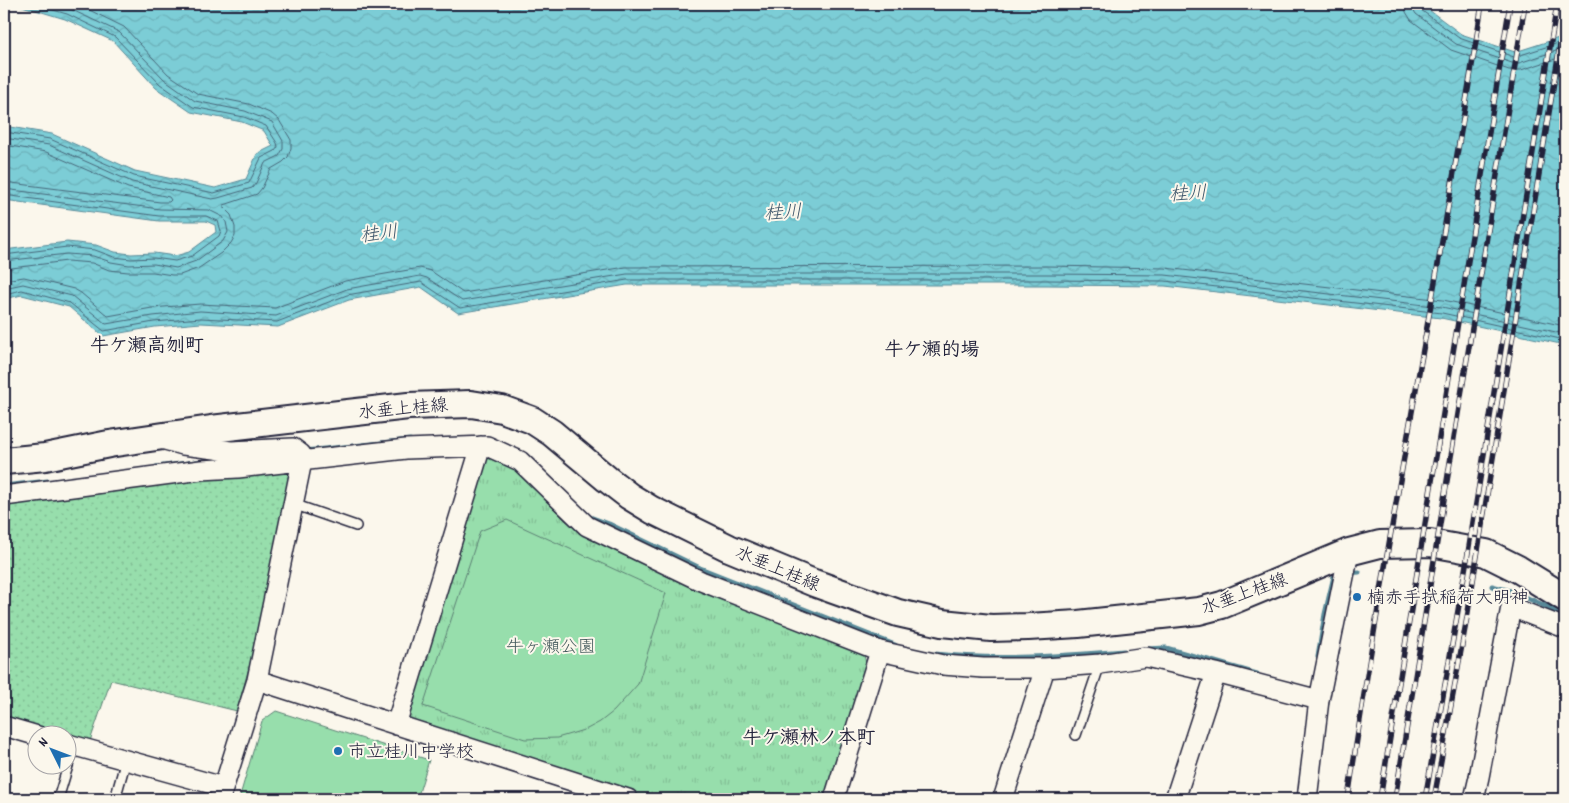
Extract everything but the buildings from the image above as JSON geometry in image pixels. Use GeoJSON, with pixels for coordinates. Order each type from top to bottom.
{"type":"FeatureCollection","features":[{"type":"Feature","properties":{"kind":"main road","name":"水垂上桂線"},"geometry":{"type":"LineString","coordinates":[[4,462],[45,457],[152,437],[326,415],[417,406],[471,404],[502,409],[532,420],[552,433],[607,479],[637,501],[729,548],[814,584],[898,613],[942,623],[991,628],[1070,624],[1199,610],[1222,605],[1346,565],[1380,544],[1430,543],[1486,553],[1518,569],[1565,598]]}},
{"type":"Feature","properties":{"kind":"street"},"geometry":{"type":"LineString","coordinates":[[152,437],[183,445],[231,451],[299,454],[487,446],[520,462],[587,526],[701,581],[880,651],[942,665],[984,668],[1045,668],[1100,664],[1146,657],[1319,700]]}},
{"type":"Feature","properties":{"kind":"street"},"geometry":{"type":"LineString","coordinates":[[396,725],[481,446]]}},
{"type":"Feature","properties":{"kind":"street"},"geometry":{"type":"LineString","coordinates":[[4,496],[201,470],[238,468],[299,454]]}},
{"type":"Feature","properties":{"kind":"street"},"geometry":{"type":"LineString","coordinates":[[78,747],[126,760],[222,793],[257,680],[293,504],[299,454]]}},
{"type":"Feature","properties":{"kind":"street"},"geometry":{"type":"LineString","coordinates":[[1307,799],[1319,700],[1346,565]]}},
{"type":"Feature","properties":{"kind":"street"},"geometry":{"type":"LineString","coordinates":[[1474,799],[1511,607],[1565,628]]}},
{"type":"Feature","properties":{"kind":"street"},"geometry":{"type":"LineString","coordinates":[[834,799],[880,651]]}},
{"type":"Feature","properties":{"kind":"street"},"geometry":{"type":"LineString","coordinates":[[1003,799],[1045,668]]}},
{"type":"Feature","properties":{"kind":"street"},"geometry":{"type":"LineString","coordinates":[[1175,799],[1216,673]]}},
{"type":"Feature","properties":{"kind":"street"},"geometry":{"type":"LineString","coordinates":[[257,680],[628,799]]}},
{"type":"Feature","properties":{"kind":"street"},"geometry":{"type":"LineString","coordinates":[[4,726],[28,733]]}},
{"type":"Feature","properties":{"kind":"lane"},"geometry":{"type":"LineString","coordinates":[[293,504],[356,526]]}},
{"type":"Feature","properties":{"kind":"lane"},"geometry":{"type":"LineString","coordinates":[[1076,735],[1100,664]]}},
{"type":"Feature","properties":{"kind":"lane"},"geometry":{"type":"LineString","coordinates":[[115,799],[126,760]]}},
{"type":"Feature","properties":{"kind":"lane"},"geometry":{"type":"LineString","coordinates":[[58,799],[64,776]]}},
{"type":"Feature","properties":{"kind":"green space","name":"牛ヶ瀬公園"},"geometry":{"type":"Polygon","coordinates":[[[490,457],[512,467],[577,530],[863,652],[866,663],[826,799],[646,799],[413,724],[405,715],[481,465],[490,457]]]}},
{"type":"Feature","properties":{"kind":"green space"},"geometry":{"type":"Polygon","coordinates":[[[286,470],[293,475],[259,631],[237,711],[111,680],[89,744],[78,740],[78,726],[28,726],[4,720],[4,504],[286,470]]]}},
{"type":"Feature","properties":{"kind":"green space"},"geometry":{"type":"Polygon","coordinates":[[[507,520],[666,593],[638,684],[614,711],[587,729],[557,738],[525,739],[423,706],[480,531],[507,520]]]}},
{"type":"Feature","properties":{"kind":"green space","name":"市立桂川中学校"},"geometry":{"type":"Polygon","coordinates":[[[276,711],[429,760],[417,799],[239,799],[262,721],[276,711]]]}},
{"type":"Feature","properties":{"kind":"water","name":"桂川"},"geometry":{"type":"Polygon","coordinates":[[[8,4],[1421,4],[1461,34],[1515,52],[1565,36],[1565,345],[1441,318],[1165,286],[1047,285],[627,285],[458,313],[421,287],[349,300],[278,327],[201,323],[155,327],[103,336],[69,307],[22,295],[4,299],[4,250],[67,242],[96,245],[115,252],[131,254],[154,253],[175,256],[189,252],[216,232],[215,225],[206,221],[159,221],[4,200],[4,126],[52,134],[135,171],[215,188],[246,179],[257,154],[273,146],[264,131],[242,122],[191,112],[156,88],[113,41],[65,19],[22,6],[8,4]]]}},
{"type":"Feature","properties":{"kind":"waterway"},"geometry":{"type":"LineString","coordinates":[[305,451],[410,440]]}},
{"type":"Feature","properties":{"kind":"waterway"},"geometry":{"type":"LineString","coordinates":[[156,467],[204,461]]}},
{"type":"Feature","properties":{"kind":"waterway"},"geometry":{"type":"LineString","coordinates":[[4,486],[48,481]]}},
{"type":"Feature","properties":{"kind":"waterway"},"geometry":{"type":"LineString","coordinates":[[587,516],[609,524],[700,568],[895,645]]}},
{"type":"Feature","properties":{"kind":"waterway"},"geometry":{"type":"LineString","coordinates":[[1348,573],[1359,572]]}},
{"type":"Feature","properties":{"kind":"waterway"},"geometry":{"type":"LineString","coordinates":[[1318,657],[1334,576],[1340,575]]}},
{"type":"Feature","properties":{"kind":"waterway"},"geometry":{"type":"LineString","coordinates":[[1492,586],[1514,592],[1565,615]]}},
{"type":"Feature","properties":{"kind":"waterway"},"geometry":{"type":"LineString","coordinates":[[1147,649],[1166,648],[1257,674]]}},
{"type":"Feature","properties":{"kind":"waterway"},"geometry":{"type":"LineString","coordinates":[[935,654],[1006,657],[1124,651]]}},
{"type":"Feature","properties":{"kind":"railway"},"geometry":{"type":"LineString","coordinates":[[1348,799],[1379,600],[1482,4]]}},
{"type":"Feature","properties":{"kind":"railway"},"geometry":{"type":"LineString","coordinates":[[1380,799],[1510,4]]}},
{"type":"Feature","properties":{"kind":"railway"},"geometry":{"type":"LineString","coordinates":[[1395,799],[1525,4]]}},
{"type":"Feature","properties":{"kind":"railway"},"geometry":{"type":"LineString","coordinates":[[1425,799],[1467,559],[1557,4]]}},
{"type":"Feature","properties":{"kind":"railway"},"geometry":{"type":"LineString","coordinates":[[1434,799],[1468,612],[1565,14]]}},
{"type":"Feature","properties":{"kind":"place","name":"楠赤手拭稲荷大明神"},"geometry":{"type":"Point","coordinates":[1357,597]}},
{"type":"Feature","properties":{"kind":"place","name":"市立桂川中学校"},"geometry":{"type":"Point","coordinates":[338,751]}},
{"type":"Feature","properties":{"kind":"district","name":"牛ケ瀬高刎町"},"geometry":{"type":"Point","coordinates":[147,344]}},
{"type":"Feature","properties":{"kind":"district","name":"牛ケ瀬的場"},"geometry":{"type":"Point","coordinates":[932,348]}},
{"type":"Feature","properties":{"kind":"district","name":"牛ケ瀬林ノ本町"},"geometry":{"type":"Point","coordinates":[809,736]}}]}
